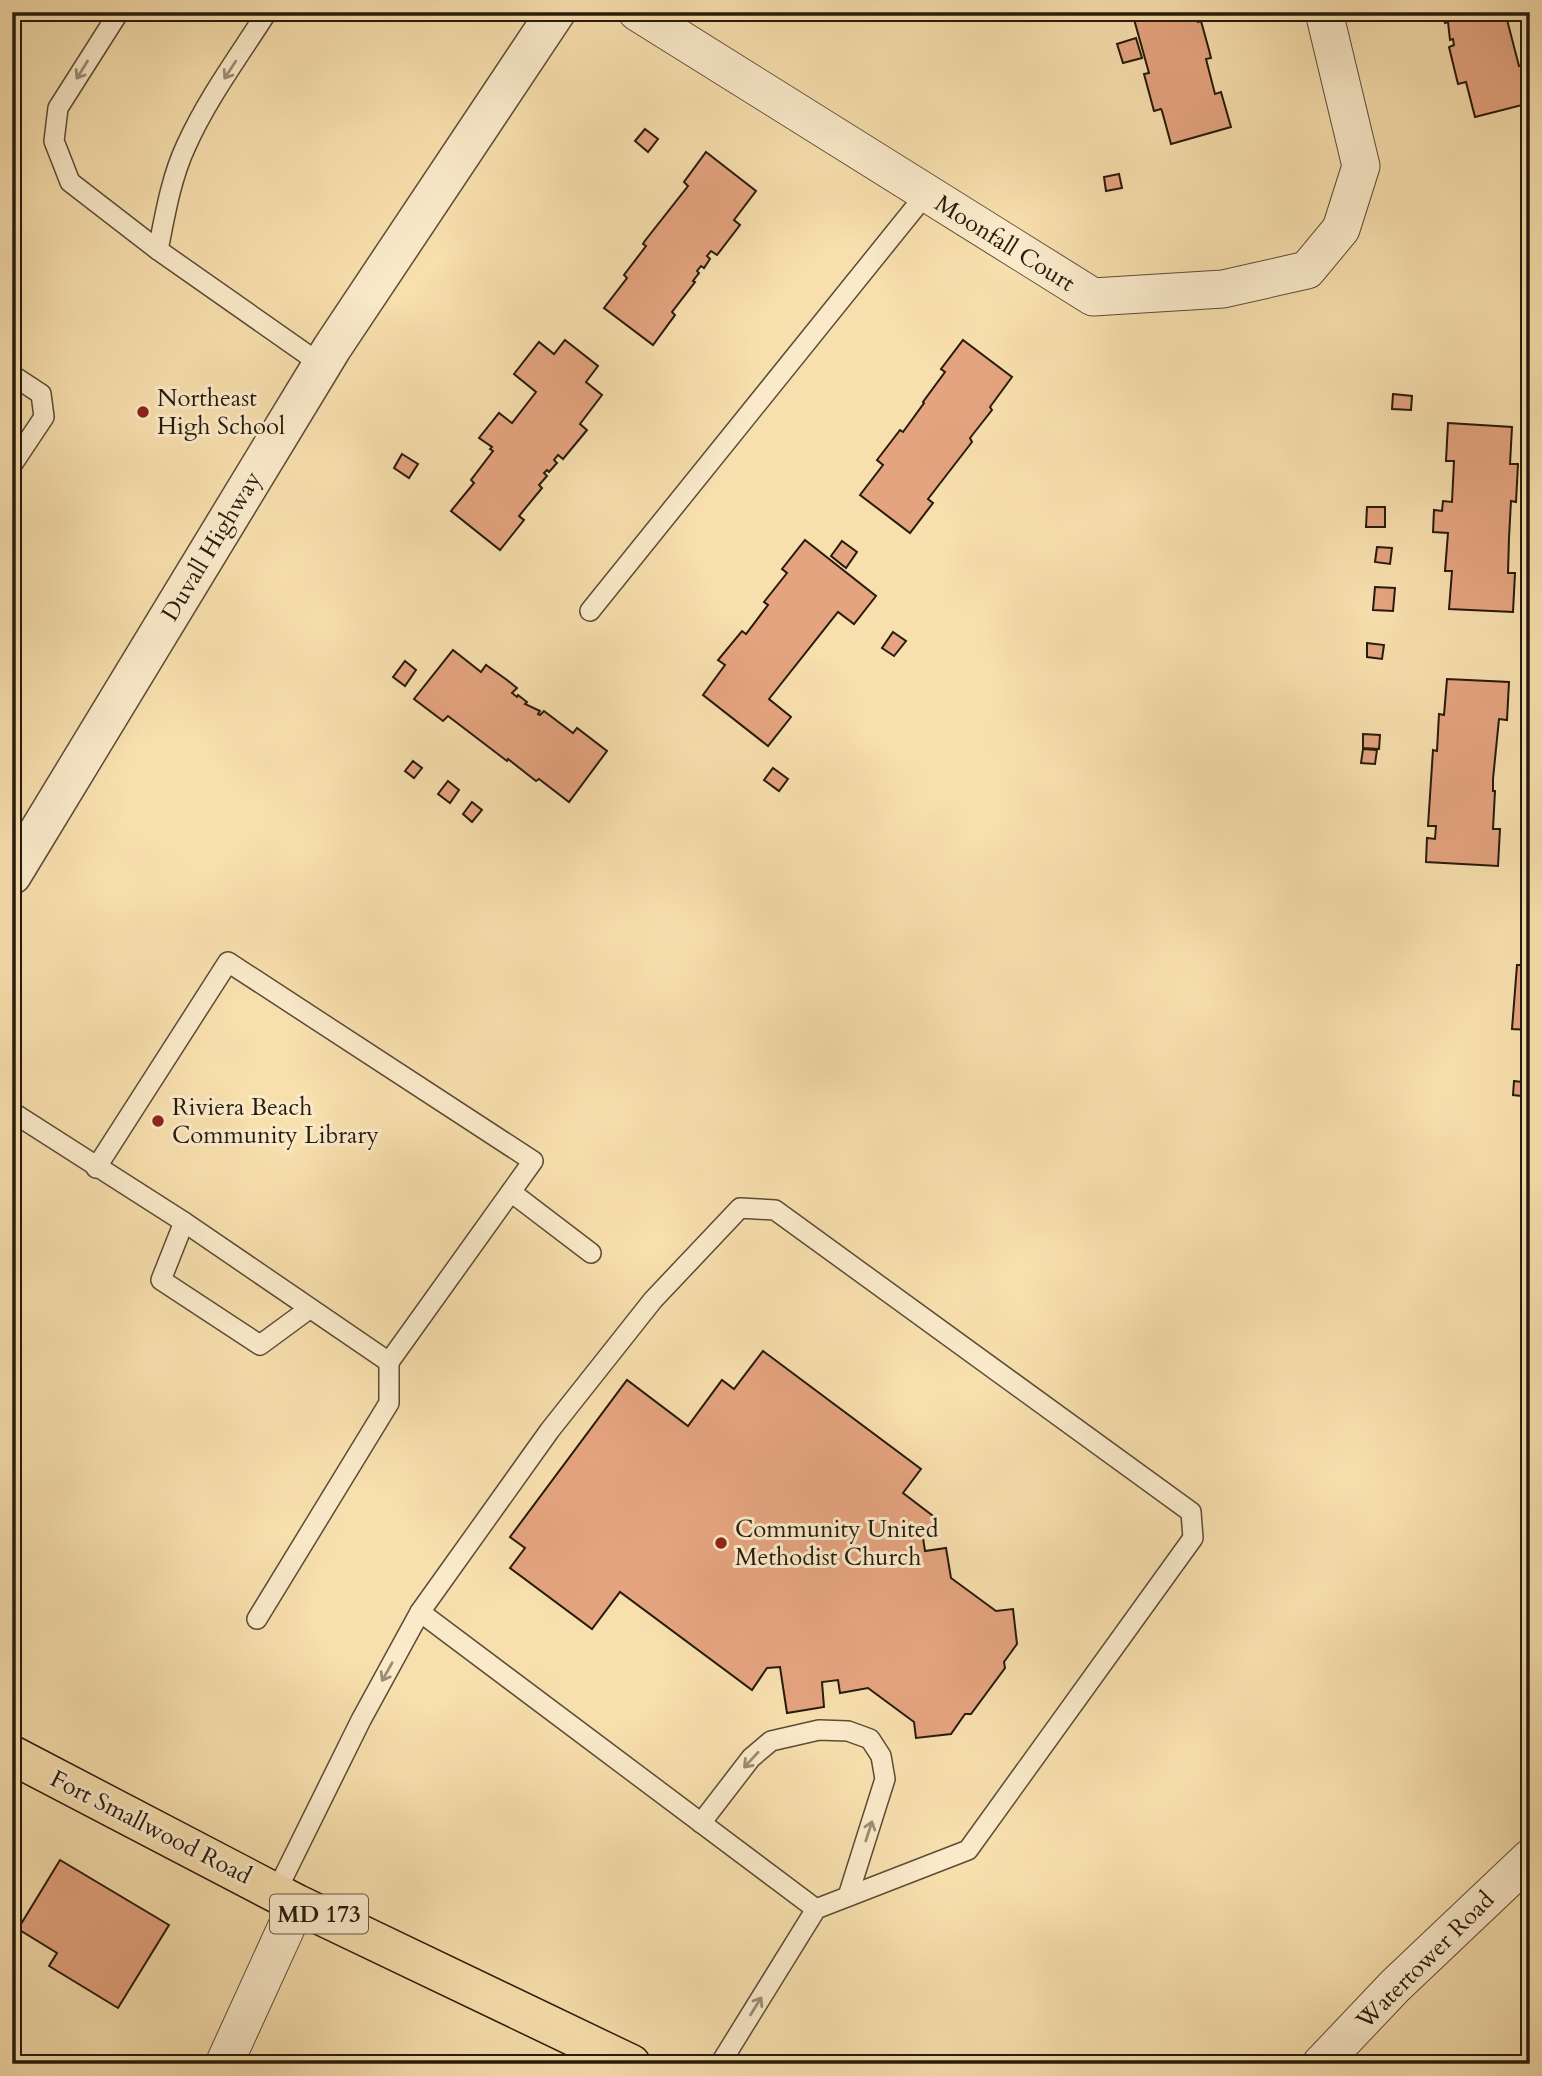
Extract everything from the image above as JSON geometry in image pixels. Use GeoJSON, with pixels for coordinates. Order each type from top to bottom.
{"type":"FeatureCollection","features":[{"type":"Feature","properties":{"kind":"main road","name":"Fort Smallwood Road"},"geometry":{"type":"LineString","coordinates":[[12,1755],[286,1898],[631,2064]]}},
{"type":"Feature","properties":{"kind":"street","name":"Duvall Highway"},"geometry":{"type":"LineString","coordinates":[[12,874],[321,365],[556,12]]}},
{"type":"Feature","properties":{"kind":"street","name":"Moonfall Court"},"geometry":{"type":"LineString","coordinates":[[637,12],[1093,297],[1223,289],[1307,270],[1341,229],[1361,166],[1324,12]]}},
{"type":"Feature","properties":{"kind":"street","name":"Watertower Road"},"geometry":{"type":"LineString","coordinates":[[1321,2064],[1395,1986],[1530,1857]]}},
{"type":"Feature","properties":{"kind":"street"},"geometry":{"type":"LineString","coordinates":[[224,2064],[286,1898]]}},
{"type":"Feature","properties":{"kind":"lane"},"geometry":{"type":"LineString","coordinates":[[118,12],[58,108],[54,141],[69,182],[158,250],[321,365]]}},
{"type":"Feature","properties":{"kind":"lane"},"geometry":{"type":"LineString","coordinates":[[158,250],[170,194],[185,148],[205,110],[267,12]]}},
{"type":"Feature","properties":{"kind":"lane","name":"Moonfall Court"},"geometry":{"type":"LineString","coordinates":[[590,611],[926,194]]}},
{"type":"Feature","properties":{"kind":"lane"},"geometry":{"type":"LineString","coordinates":[[12,375],[41,394],[44,417],[12,465]]}},
{"type":"Feature","properties":{"kind":"lane"},"geometry":{"type":"LineString","coordinates":[[96,1168],[228,962],[533,1161],[389,1362],[389,1403],[257,1619]]}},
{"type":"Feature","properties":{"kind":"lane"},"geometry":{"type":"LineString","coordinates":[[12,1112],[184,1222],[389,1362]]}},
{"type":"Feature","properties":{"kind":"lane"},"geometry":{"type":"LineString","coordinates":[[511,1192],[591,1253]]}},
{"type":"Feature","properties":{"kind":"lane"},"geometry":{"type":"LineString","coordinates":[[286,1898],[360,1720],[420,1612],[550,1430],[653,1300],[740,1208],[775,1210],[1191,1512],[1193,1538],[968,1850],[816,1909],[720,2064]]}},
{"type":"Feature","properties":{"kind":"lane"},"geometry":{"type":"LineString","coordinates":[[184,1222],[161,1280],[260,1345],[309,1309]]}},
{"type":"Feature","properties":{"kind":"lane"},"geometry":{"type":"LineString","coordinates":[[420,1612],[816,1909]]}},
{"type":"Feature","properties":{"kind":"lane"},"geometry":{"type":"LineString","coordinates":[[701,1822],[751,1758],[771,1741],[819,1730],[848,1731],[870,1740],[881,1756],[885,1779],[848,1896]]}},
{"type":"Feature","properties":{"kind":"building"},"geometry":{"type":"Polygon","coordinates":[[[1132,12],[1195,12],[1198,22],[1201,21],[1211,58],[1206,59],[1215,94],[1221,92],[1231,127],[1171,144],[1161,109],[1154,111],[1144,74],[1149,73],[1132,12]]]}},
{"type":"Feature","properties":{"kind":"building"},"geometry":{"type":"Polygon","coordinates":[[[1446,12],[1505,12],[1519,66],[1526,64],[1530,78],[1530,103],[1475,117],[1466,82],[1458,84],[1449,47],[1454,45],[1453,39],[1450,40],[1448,22],[1445,23],[1443,16],[1446,12]]]}},
{"type":"Feature","properties":{"kind":"building"},"geometry":{"type":"Polygon","coordinates":[[[1136,38],[1142,58],[1123,63],[1117,44],[1136,38]]]}},
{"type":"Feature","properties":{"kind":"building"},"geometry":{"type":"Polygon","coordinates":[[[645,129],[658,139],[648,152],[635,141],[645,129]]]}},
{"type":"Feature","properties":{"kind":"building"},"geometry":{"type":"Polygon","coordinates":[[[706,152],[756,191],[734,220],[740,225],[717,255],[711,251],[707,256],[710,259],[704,268],[701,266],[697,271],[699,273],[693,281],[695,282],[672,312],[675,315],[653,345],[604,308],[627,278],[624,275],[646,246],[644,242],[688,186],[684,182],[706,152]]]}},
{"type":"Feature","properties":{"kind":"building"},"geometry":{"type":"Polygon","coordinates":[[[1119,174],[1122,188],[1106,191],[1104,177],[1119,174]]]}},
{"type":"Feature","properties":{"kind":"building"},"geometry":{"type":"Polygon","coordinates":[[[565,340],[598,366],[586,382],[602,395],[580,424],[587,430],[563,459],[558,455],[554,460],[557,463],[549,472],[547,470],[544,473],[547,476],[539,485],[542,488],[519,516],[524,520],[500,550],[451,511],[474,483],[471,480],[493,451],[490,449],[492,447],[479,438],[499,413],[512,423],[536,392],[514,374],[539,342],[554,354],[565,340]]]}},
{"type":"Feature","properties":{"kind":"building"},"geometry":{"type":"Polygon","coordinates":[[[963,340],[1012,377],[990,407],[992,410],[970,438],[972,442],[928,499],[933,503],[910,533],[860,495],[883,465],[877,460],[900,430],[903,432],[924,403],[945,372],[941,369],[963,340]]]}},
{"type":"Feature","properties":{"kind":"building"},"geometry":{"type":"Polygon","coordinates":[[[1393,394],[1412,396],[1411,410],[1392,409],[1393,394]]]}},
{"type":"Feature","properties":{"kind":"building"},"geometry":{"type":"Polygon","coordinates":[[[1448,423],[1512,427],[1510,464],[1518,464],[1516,502],[1511,501],[1509,538],[1508,573],[1515,573],[1513,612],[1449,609],[1452,571],[1445,571],[1448,533],[1433,532],[1434,510],[1442,511],[1443,501],[1452,502],[1454,461],[1446,461],[1448,423]]]}},
{"type":"Feature","properties":{"kind":"building"},"geometry":{"type":"Polygon","coordinates":[[[402,454],[418,464],[409,478],[394,468],[402,454]]]}},
{"type":"Feature","properties":{"kind":"building"},"geometry":{"type":"Polygon","coordinates":[[[1367,507],[1385,507],[1385,527],[1366,527],[1367,507]]]}},
{"type":"Feature","properties":{"kind":"building"},"geometry":{"type":"Polygon","coordinates":[[[805,540],[876,596],[854,624],[838,612],[769,699],[791,717],[768,746],[703,695],[725,665],[718,660],[742,631],[746,634],[768,605],[764,602],[787,573],[782,569],[805,540]]]}},
{"type":"Feature","properties":{"kind":"building"},"geometry":{"type":"Polygon","coordinates":[[[842,541],[857,552],[846,568],[831,556],[842,541]]]}},
{"type":"Feature","properties":{"kind":"building"},"geometry":{"type":"Polygon","coordinates":[[[1377,547],[1392,548],[1390,564],[1375,562],[1377,547]]]}},
{"type":"Feature","properties":{"kind":"building"},"geometry":{"type":"Polygon","coordinates":[[[1375,587],[1395,588],[1393,611],[1373,610],[1375,587]]]}},
{"type":"Feature","properties":{"kind":"building"},"geometry":{"type":"Polygon","coordinates":[[[893,632],[906,641],[894,656],[882,648],[893,632]]]}},
{"type":"Feature","properties":{"kind":"building"},"geometry":{"type":"Polygon","coordinates":[[[1367,643],[1384,645],[1382,659],[1367,657],[1367,643]]]}},
{"type":"Feature","properties":{"kind":"building"},"geometry":{"type":"Polygon","coordinates":[[[453,650],[481,672],[486,665],[507,680],[517,688],[512,693],[527,702],[525,704],[540,711],[538,714],[544,711],[573,733],[577,728],[607,751],[569,802],[539,779],[536,781],[508,759],[507,761],[448,716],[443,721],[414,699],[453,650]]]}},
{"type":"Feature","properties":{"kind":"building"},"geometry":{"type":"Polygon","coordinates":[[[405,661],[416,670],[405,686],[393,677],[405,661]]]}},
{"type":"Feature","properties":{"kind":"building"},"geometry":{"type":"Polygon","coordinates":[[[1447,679],[1509,682],[1507,720],[1499,719],[1493,779],[1493,829],[1500,829],[1498,866],[1426,862],[1427,838],[1435,839],[1436,826],[1428,826],[1433,750],[1437,751],[1439,714],[1444,715],[1447,679]]]}},
{"type":"Feature","properties":{"kind":"building"},"geometry":{"type":"Polygon","coordinates":[[[1363,734],[1380,735],[1379,749],[1363,748],[1363,734]]]}},
{"type":"Feature","properties":{"kind":"building"},"geometry":{"type":"Polygon","coordinates":[[[1363,749],[1377,750],[1375,764],[1361,763],[1363,749]]]}},
{"type":"Feature","properties":{"kind":"building"},"geometry":{"type":"Polygon","coordinates":[[[413,761],[422,768],[414,778],[405,771],[413,761]]]}},
{"type":"Feature","properties":{"kind":"building"},"geometry":{"type":"Polygon","coordinates":[[[773,768],[788,779],[779,791],[764,780],[773,768]]]}},
{"type":"Feature","properties":{"kind":"building"},"geometry":{"type":"Polygon","coordinates":[[[448,781],[459,790],[450,803],[438,794],[448,781]]]}},
{"type":"Feature","properties":{"kind":"building"},"geometry":{"type":"Polygon","coordinates":[[[472,802],[482,810],[472,822],[463,814],[472,802]]]}},
{"type":"Feature","properties":{"kind":"building"},"geometry":{"type":"Polygon","coordinates":[[[1517,965],[1530,965],[1530,1030],[1512,1029],[1517,965]]]}},
{"type":"Feature","properties":{"kind":"building"},"geometry":{"type":"Polygon","coordinates":[[[1514,1081],[1530,1083],[1530,1097],[1513,1095],[1514,1081]]]}},
{"type":"Feature","properties":{"kind":"building","name":"Community United Methodist Church"},"geometry":{"type":"Polygon","coordinates":[[[763,1351],[921,1469],[903,1493],[937,1519],[923,1538],[925,1551],[946,1548],[951,1578],[996,1611],[1013,1609],[1017,1644],[1004,1662],[1005,1668],[971,1714],[965,1714],[951,1734],[916,1738],[914,1722],[868,1688],[840,1693],[838,1680],[822,1682],[824,1707],[787,1713],[780,1667],[767,1668],[752,1690],[620,1592],[592,1629],[510,1568],[525,1548],[510,1537],[627,1380],[688,1426],[722,1380],[734,1389],[763,1351]]]}},
{"type":"Feature","properties":{"kind":"building"},"geometry":{"type":"Polygon","coordinates":[[[60,1860],[169,1925],[118,2008],[49,1966],[57,1953],[18,1929],[60,1860]]]}},
{"type":"Feature","properties":{"kind":"place","name":"Northeast High School"},"geometry":{"type":"Point","coordinates":[143,412]}},
{"type":"Feature","properties":{"kind":"place","name":"Riviera Beach Community Library"},"geometry":{"type":"Point","coordinates":[158,1121]}},
{"type":"Feature","properties":{"kind":"place","name":"Community United Methodist Church"},"geometry":{"type":"Point","coordinates":[721,1543]}}]}
